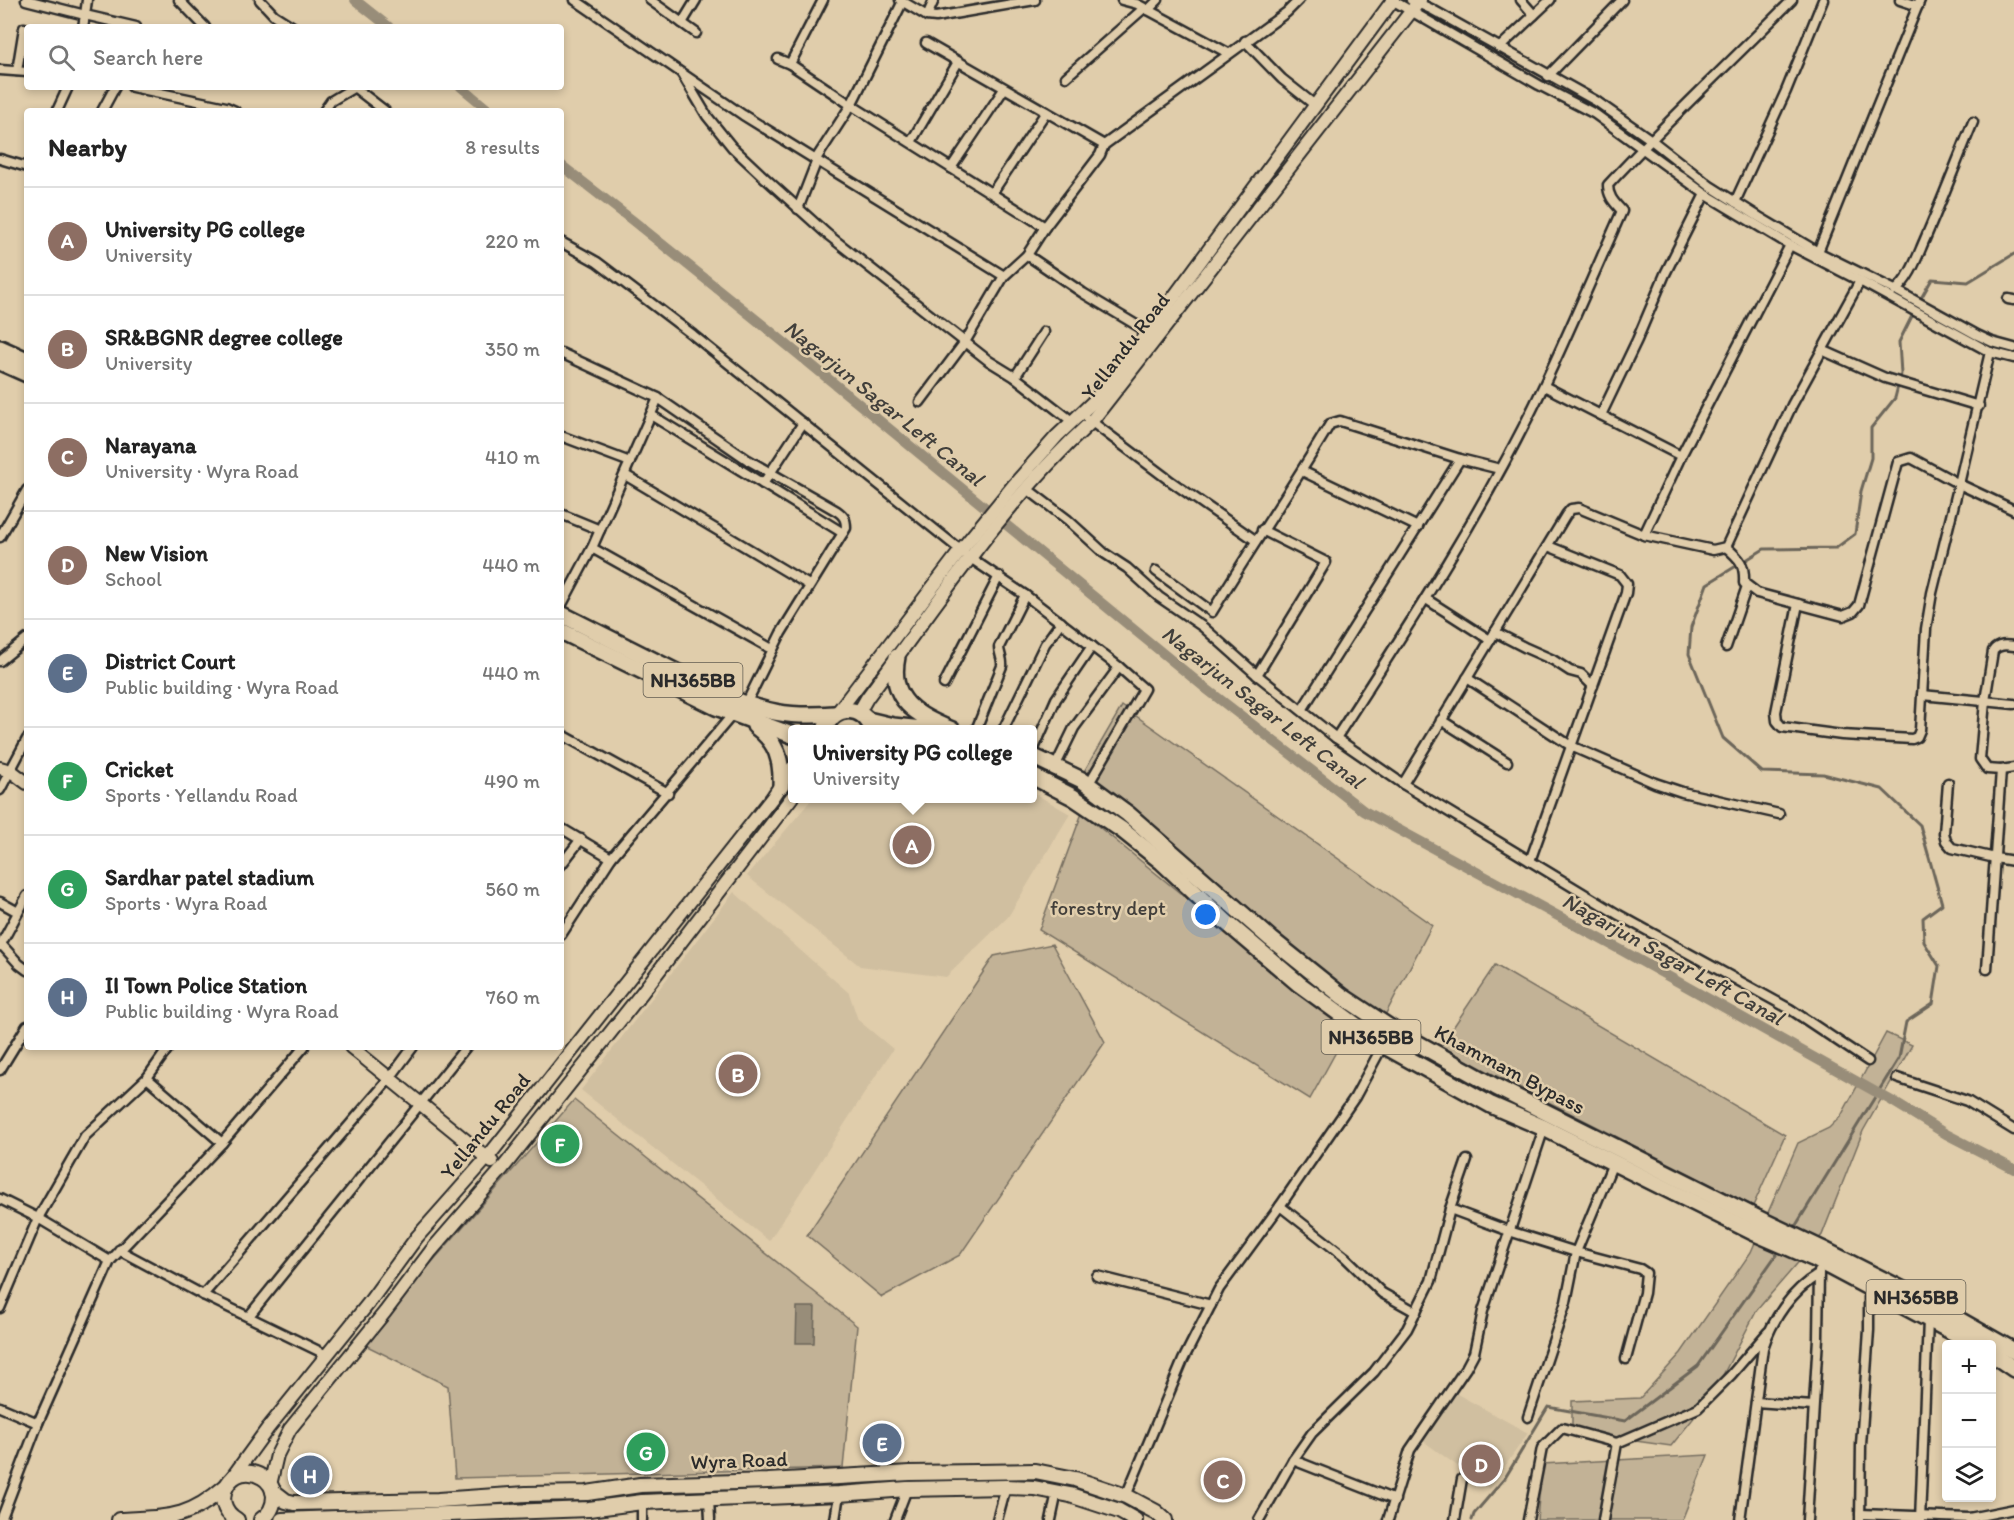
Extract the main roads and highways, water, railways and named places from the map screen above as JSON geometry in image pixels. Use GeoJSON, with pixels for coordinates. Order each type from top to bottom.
{"type":"FeatureCollection","features":[{"type":"Feature","properties":{"kind":"highway"},"geometry":{"type":"LineString","coordinates":[[0,348],[24,359]]}},
{"type":"Feature","properties":{"kind":"highway"},"geometry":{"type":"LineString","coordinates":[[0,363],[24,373]]}},
{"type":"Feature","properties":{"kind":"highway","name":"NH365BB"},"geometry":{"type":"LineString","coordinates":[[564,615],[722,694],[740,712],[765,711],[790,716],[836,714],[848,710],[867,720],[894,725]]}},
{"type":"Feature","properties":{"kind":"highway","name":"NH365BB"},"geometry":{"type":"LineString","coordinates":[[564,632],[788,733]]}},
{"type":"Feature","properties":{"kind":"highway"},"geometry":{"type":"LineString","coordinates":[[897,657],[894,678],[901,697],[919,713],[944,725]]}},
{"type":"Feature","properties":{"kind":"highway"},"geometry":{"type":"LineString","coordinates":[[740,712],[775,746],[781,764],[781,786]]}},
{"type":"Feature","properties":{"kind":"highway"},"geometry":{"type":"LineString","coordinates":[[827,725],[829,719],[836,714]]}},
{"type":"Feature","properties":{"kind":"highway","name":"Khammam Bypass"},"geometry":{"type":"LineString","coordinates":[[1037,758],[1088,785],[1128,814],[1271,939],[1333,989],[1392,1029],[1757,1226],[1869,1290],[1967,1340]]}},
{"type":"Feature","properties":{"kind":"highway","name":"Khammam Bypass"},"geometry":{"type":"LineString","coordinates":[[1037,779],[1073,797],[1122,830],[1162,862],[1226,922],[1299,984],[1383,1045],[1491,1105],[1544,1128],[1613,1163],[1757,1226]]}},
{"type":"Feature","properties":{"kind":"highway","name":"Khammam Bypass"},"geometry":{"type":"LineString","coordinates":[[1817,1260],[1929,1303],[2014,1351]]}},
{"type":"Feature","properties":{"kind":"highway"},"geometry":{"type":"LineString","coordinates":[[1996,1357],[2014,1369]]}},
{"type":"Feature","properties":{"kind":"main road","name":"Yellandu Road"},"geometry":{"type":"LineString","coordinates":[[1019,490],[1063,448],[1095,400],[1148,332],[1393,0]]}},
{"type":"Feature","properties":{"kind":"main road","name":"Yellandu Road"},"geometry":{"type":"LineString","coordinates":[[836,714],[965,553],[1019,490],[1057,436],[1082,419],[1415,4]]}},
{"type":"Feature","properties":{"kind":"main road","name":"Yellandu Road"},"geometry":{"type":"LineString","coordinates":[[867,720],[867,698],[897,657],[965,553]]}},
{"type":"Feature","properties":{"kind":"main road"},"geometry":{"type":"LineString","coordinates":[[6,770],[24,781]]}},
{"type":"Feature","properties":{"kind":"main road","name":"Yellandu Road"},"geometry":{"type":"LineString","coordinates":[[228,1483],[268,1428],[368,1304],[417,1237],[487,1158],[788,775]]}},
{"type":"Feature","properties":{"kind":"main road","name":"Yellandu Road"},"geometry":{"type":"LineString","coordinates":[[272,1488],[277,1455],[290,1429],[385,1312],[431,1251],[502,1169],[641,994],[788,802]]}},
{"type":"Feature","properties":{"kind":"main road"},"geometry":{"type":"LineString","coordinates":[[355,1050],[502,1169]]}},
{"type":"Feature","properties":{"kind":"main road","name":"Wyra Road"},"geometry":{"type":"LineString","coordinates":[[119,1520],[186,1514],[200,1507],[236,1476],[251,1473],[259,1475],[286,1501],[303,1503],[438,1500],[587,1492],[640,1485],[1006,1471],[1035,1471],[1075,1479],[1126,1496],[1165,1520]]}},
{"type":"Feature","properties":{"kind":"main road"},"geometry":{"type":"LineString","coordinates":[[1050,1474],[1051,1491]]}},
{"type":"Feature","properties":{"kind":"main road"},"geometry":{"type":"LineString","coordinates":[[228,1483],[223,1495],[224,1504],[227,1512],[237,1520]]}},
{"type":"Feature","properties":{"kind":"main road","name":"Wyra Road"},"geometry":{"type":"LineString","coordinates":[[282,1520],[587,1514],[642,1502],[907,1489],[1006,1487],[1051,1491],[1111,1509],[1135,1520]]}},
{"type":"Feature","properties":{"kind":"main road"},"geometry":{"type":"LineString","coordinates":[[261,1520],[273,1506],[272,1488]]}},
{"type":"Feature","properties":{"kind":"waterway","name":"Nagarjun Sagar Left Canal"},"geometry":{"type":"LineString","coordinates":[[355,0],[385,24]]}},
{"type":"Feature","properties":{"kind":"waterway","name":"Nagarjun Sagar Left Canal"},"geometry":{"type":"LineString","coordinates":[[465,90],[486,108]]}},
{"type":"Feature","properties":{"kind":"waterway","name":"Nagarjun Sagar Left Canal"},"geometry":{"type":"LineString","coordinates":[[564,167],[764,326],[1204,687],[1364,811],[1621,950],[1892,1101],[1946,1134],[2014,1169]]}},
{"type":"Feature","properties":{"kind":"waterway"},"geometry":{"type":"LineString","coordinates":[[1920,300],[1932,279],[1968,282],[2014,254]]}},
{"type":"Feature","properties":{"kind":"waterway"},"geometry":{"type":"LineString","coordinates":[[1793,1230],[1899,1058],[1906,1022],[1933,1004],[1939,966],[1924,942],[1923,918],[1942,904],[1920,825],[1882,789],[1823,774],[1762,772],[1723,738],[1689,654],[1691,627],[1707,584],[1764,549],[1836,548],[1855,534],[1861,491],[1871,458],[1871,428],[1895,398],[1901,374],[1899,342],[1914,312]]}},
{"type":"Feature","properties":{"kind":"waterway"},"geometry":{"type":"LineString","coordinates":[[1472,1520],[1474,1514],[1505,1478],[1548,1407],[1625,1421],[1698,1366],[1781,1248]]}},
{"type":"Feature","properties":{"kind":"place","name":"University PG college"},"geometry":{"type":"Point","coordinates":[912,845]}},
{"type":"Feature","properties":{"kind":"place","name":"SR&BGNR degree college"},"geometry":{"type":"Point","coordinates":[738,1074]}},
{"type":"Feature","properties":{"kind":"place","name":"Cricket"},"geometry":{"type":"Point","coordinates":[560,1144]}},
{"type":"Feature","properties":{"kind":"place","name":"District Court"},"geometry":{"type":"Point","coordinates":[882,1443]}},
{"type":"Feature","properties":{"kind":"place","name":"Sardhar patel stadium"},"geometry":{"type":"Point","coordinates":[646,1452]}},
{"type":"Feature","properties":{"kind":"place","name":"New Vision"},"geometry":{"type":"Point","coordinates":[1481,1464]}},
{"type":"Feature","properties":{"kind":"place","name":"II Town Police Station"},"geometry":{"type":"Point","coordinates":[310,1475]}},
{"type":"Feature","properties":{"kind":"place","name":"Narayana"},"geometry":{"type":"Point","coordinates":[1223,1480]}},
{"type":"Feature","properties":{"kind":"park label","name":"forestry dept"},"geometry":{"type":"Point","coordinates":[1108,907]}}]}
